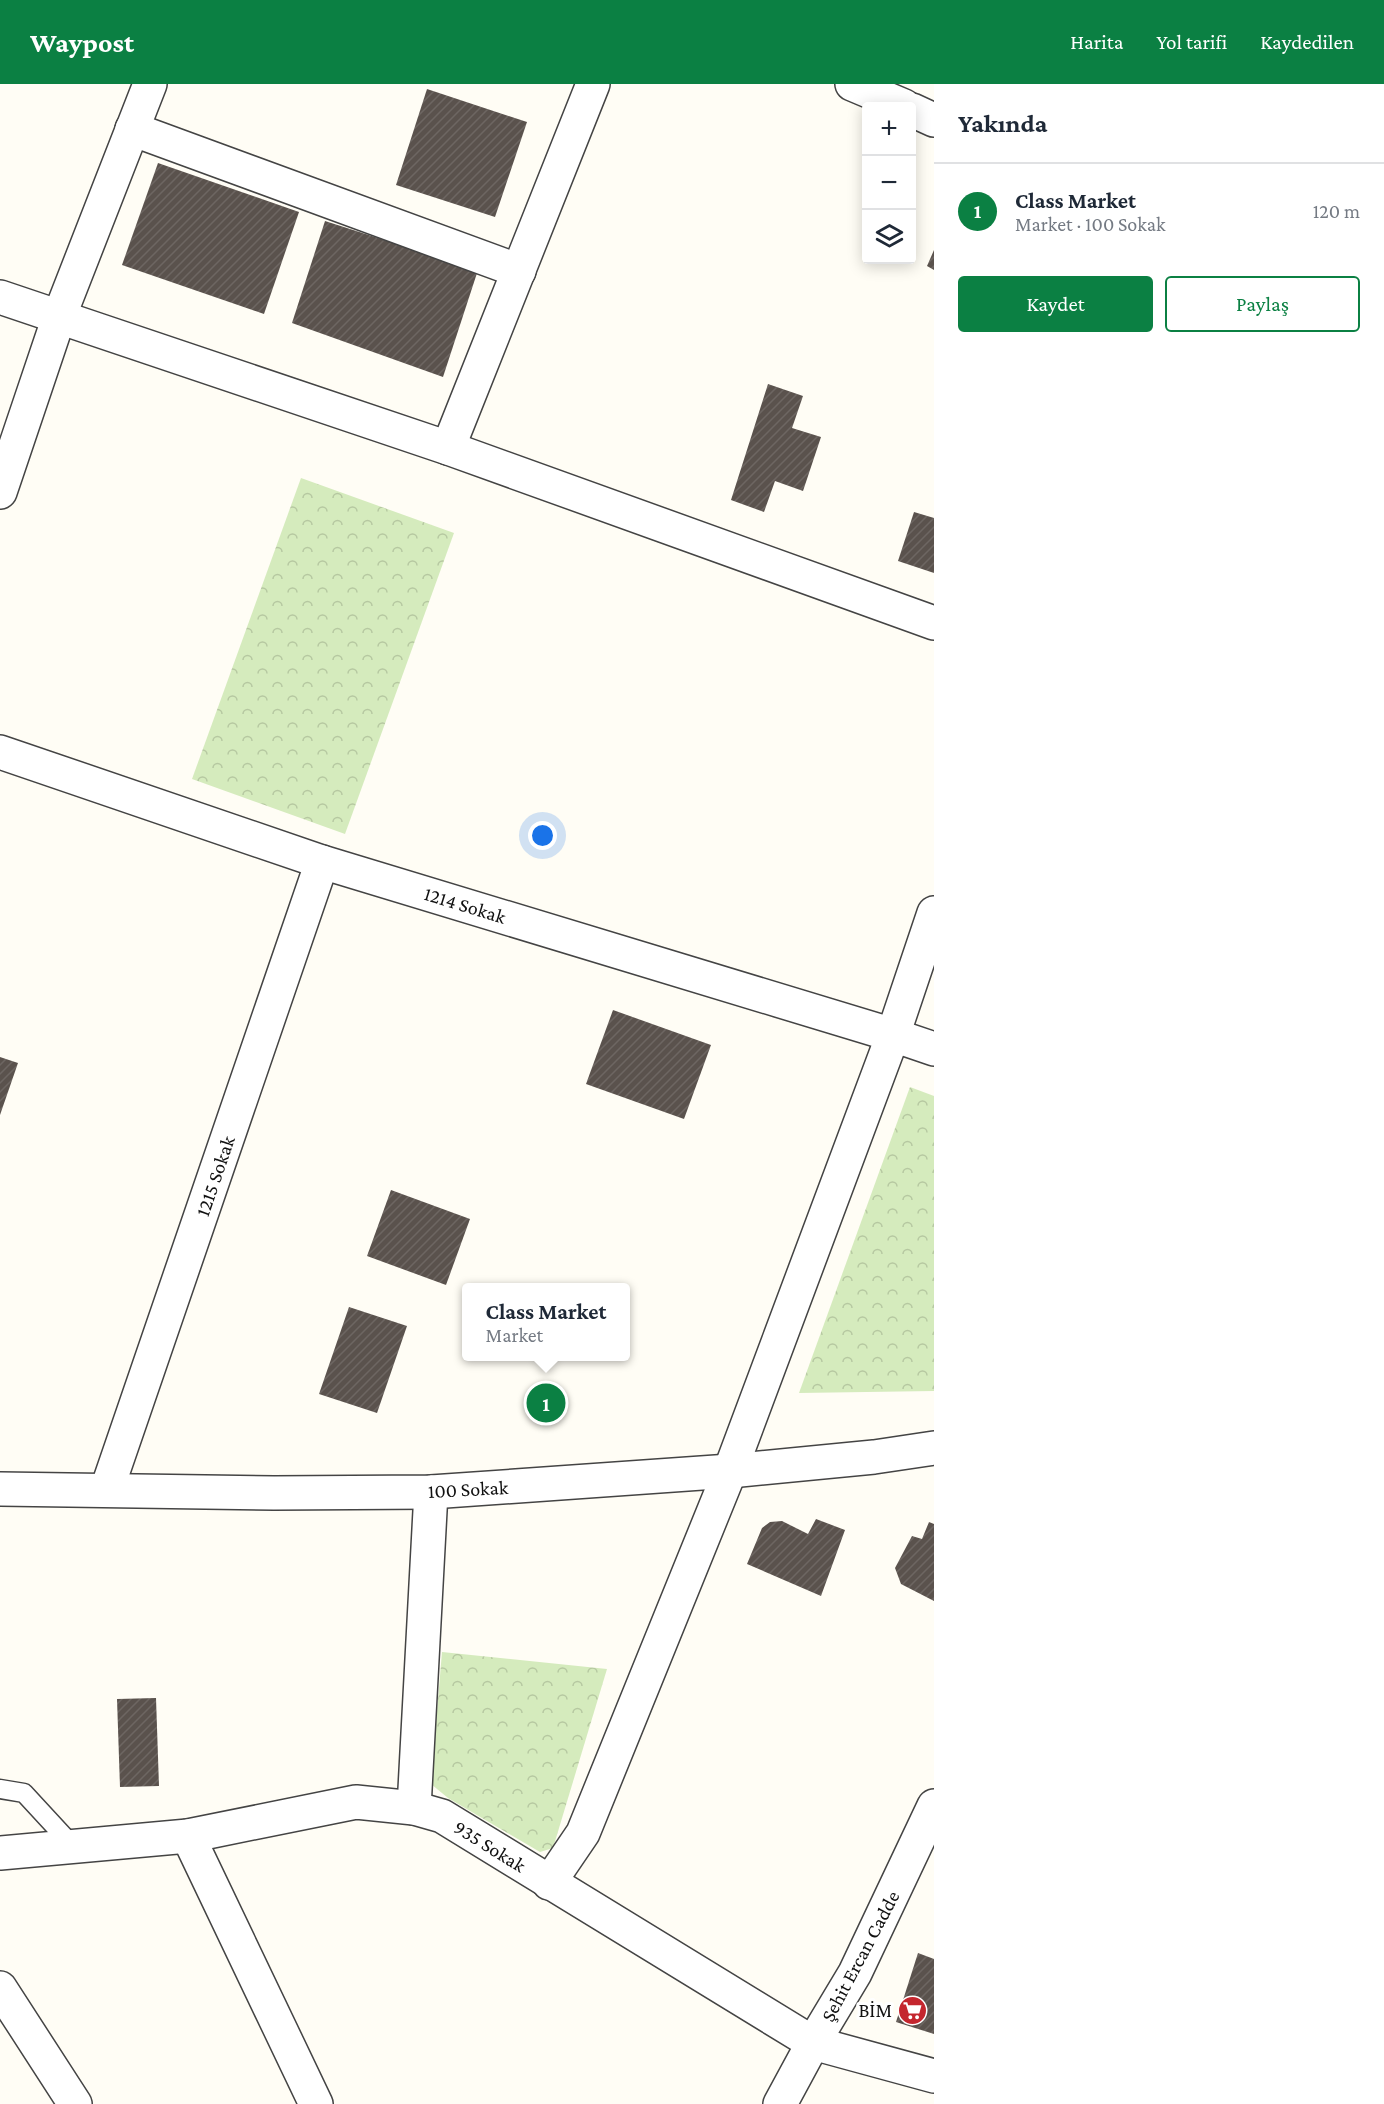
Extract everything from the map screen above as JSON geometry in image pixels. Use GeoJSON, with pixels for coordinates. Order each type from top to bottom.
{"type":"FeatureCollection","features":[{"type":"Feature","properties":{"kind":"street"},"geometry":{"type":"LineString","coordinates":[[0,492],[59,317],[150,84]]}},
{"type":"Feature","properties":{"kind":"street"},"geometry":{"type":"LineString","coordinates":[[448,448],[593,84]]}},
{"type":"Feature","properties":{"kind":"street"},"geometry":{"type":"LineString","coordinates":[[852,84],[895,102]]}},
{"type":"Feature","properties":{"kind":"street"},"geometry":{"type":"LineString","coordinates":[[916,112],[934,120]]}},
{"type":"Feature","properties":{"kind":"street"},"geometry":{"type":"LineString","coordinates":[[132,129],[519,271]]}},
{"type":"Feature","properties":{"kind":"street"},"geometry":{"type":"LineString","coordinates":[[0,297],[448,448],[934,623]]}},
{"type":"Feature","properties":{"kind":"street","name":"1214 Sokak"},"geometry":{"type":"LineString","coordinates":[[0,752],[322,862],[934,1049]]}},
{"type":"Feature","properties":{"kind":"street","name":"1215 Sokak"},"geometry":{"type":"LineString","coordinates":[[107,1489],[322,862]]}},
{"type":"Feature","properties":{"kind":"street"},"geometry":{"type":"LineString","coordinates":[[549,1883],[583,1833],[730,1471],[893,1035],[934,913]]}},
{"type":"Feature","properties":{"kind":"street","name":"100 Sokak"},"geometry":{"type":"LineString","coordinates":[[0,1489],[274,1493],[431,1491],[730,1471],[874,1457],[934,1448]]}},
{"type":"Feature","properties":{"kind":"street"},"geometry":{"type":"LineString","coordinates":[[414,1808],[431,1491]]}},
{"type":"Feature","properties":{"kind":"street","name":"935 Sokak"},"geometry":{"type":"LineString","coordinates":[[0,1853],[188,1836],[356,1803],[414,1808],[442,1816],[813,2043],[934,2076]]}},
{"type":"Feature","properties":{"kind":"street","name":"Şehit Ercan Cadde"},"geometry":{"type":"LineString","coordinates":[[780,2104],[855,1973],[934,1806]]}},
{"type":"Feature","properties":{"kind":"street"},"geometry":{"type":"LineString","coordinates":[[188,1836],[316,2104]]}},
{"type":"Feature","properties":{"kind":"street"},"geometry":{"type":"LineString","coordinates":[[0,1988],[75,2104]]}},
{"type":"Feature","properties":{"kind":"lane"},"geometry":{"type":"LineString","coordinates":[[0,1789],[24,1793],[72,1845]]}},
{"type":"Feature","properties":{"kind":"green space"},"geometry":{"type":"Polygon","coordinates":[[[301,478],[454,533],[345,834],[192,779],[301,478]]]}},
{"type":"Feature","properties":{"kind":"green space"},"geometry":{"type":"Polygon","coordinates":[[[910,1087],[934,1096],[934,1391],[799,1393],[910,1087]]]}},
{"type":"Feature","properties":{"kind":"green space"},"geometry":{"type":"Polygon","coordinates":[[[442,1652],[607,1669],[553,1848],[540,1852],[448,1798],[431,1784],[442,1652]]]}},
{"type":"Feature","properties":{"kind":"building"},"geometry":{"type":"Polygon","coordinates":[[[427,89],[527,122],[495,217],[396,185],[427,89]]]}},
{"type":"Feature","properties":{"kind":"building"},"geometry":{"type":"Polygon","coordinates":[[[158,163],[299,212],[264,314],[122,265],[158,163]]]}},
{"type":"Feature","properties":{"kind":"building"},"geometry":{"type":"Polygon","coordinates":[[[325,221],[478,270],[443,377],[292,323],[325,221]]]}},
{"type":"Feature","properties":{"kind":"building"},"geometry":{"type":"Polygon","coordinates":[[[934,250],[934,270],[927,266],[934,250]]]}},
{"type":"Feature","properties":{"kind":"building"},"geometry":{"type":"Polygon","coordinates":[[[768,384],[803,396],[792,428],[821,437],[803,491],[775,481],[764,512],[731,500],[768,384]]]}},
{"type":"Feature","properties":{"kind":"building"},"geometry":{"type":"Polygon","coordinates":[[[914,512],[934,518],[934,573],[898,561],[914,512]]]}},
{"type":"Feature","properties":{"kind":"building"},"geometry":{"type":"Polygon","coordinates":[[[613,1010],[711,1045],[684,1119],[586,1084],[613,1010]]]}},
{"type":"Feature","properties":{"kind":"building"},"geometry":{"type":"Polygon","coordinates":[[[0,1057],[18,1063],[0,1115],[0,1057]]]}},
{"type":"Feature","properties":{"kind":"building"},"geometry":{"type":"Polygon","coordinates":[[[391,1190],[470,1219],[446,1285],[367,1256],[391,1190]]]}},
{"type":"Feature","properties":{"kind":"building"},"geometry":{"type":"Polygon","coordinates":[[[349,1307],[407,1326],[377,1413],[319,1394],[349,1307]]]}},
{"type":"Feature","properties":{"kind":"building"},"geometry":{"type":"Polygon","coordinates":[[[816,1519],[845,1530],[821,1596],[747,1564],[762,1528],[770,1522],[782,1521],[808,1534],[816,1519]]]}},
{"type":"Feature","properties":{"kind":"building"},"geometry":{"type":"Polygon","coordinates":[[[929,1522],[934,1524],[934,1601],[901,1584],[895,1568],[912,1536],[922,1539],[929,1522]]]}},
{"type":"Feature","properties":{"kind":"building"},"geometry":{"type":"Polygon","coordinates":[[[156,1698],[159,1786],[120,1787],[117,1699],[156,1698]]]}},
{"type":"Feature","properties":{"kind":"building"},"geometry":{"type":"Polygon","coordinates":[[[918,1953],[934,1959],[934,2034],[896,2022],[918,1953]]]}},
{"type":"Feature","properties":{"kind":"place","name":"Class Market"},"geometry":{"type":"Point","coordinates":[546,1403]}},
{"type":"Feature","properties":{"kind":"place","name":"BİM"},"geometry":{"type":"Point","coordinates":[913,2010]}}]}
